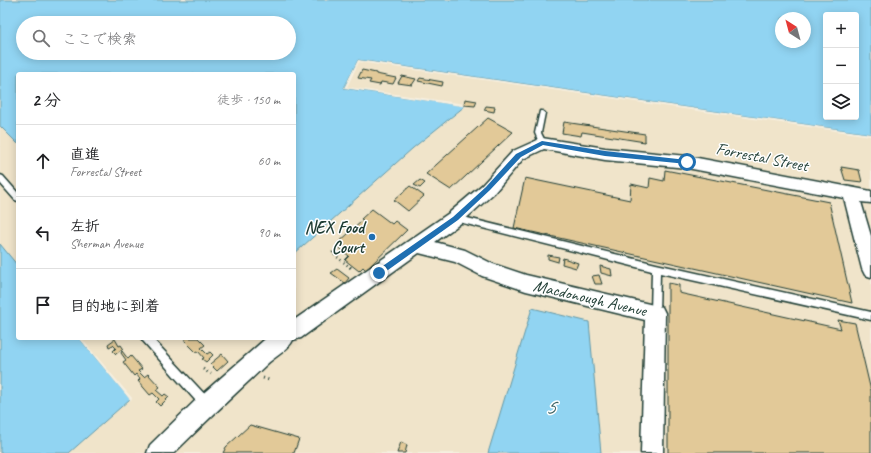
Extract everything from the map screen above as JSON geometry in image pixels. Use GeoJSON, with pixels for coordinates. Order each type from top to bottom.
{"type":"FeatureCollection","features":[{"type":"Feature","properties":{"kind":"street","name":"Forrestal Street"},"geometry":{"type":"LineString","coordinates":[[546,143],[605,154],[687,162],[871,197]]}},
{"type":"Feature","properties":{"kind":"street"},"geometry":{"type":"LineString","coordinates":[[296,330],[455,218],[488,189],[518,155],[546,143]]}},
{"type":"Feature","properties":{"kind":"street"},"geometry":{"type":"LineString","coordinates":[[851,194],[871,269]]}},
{"type":"Feature","properties":{"kind":"street","name":"Macdonough Avenue"},"geometry":{"type":"LineString","coordinates":[[417,245],[458,255],[488,270],[526,283],[655,313],[652,453]]}},
{"type":"Feature","properties":{"kind":"street"},"geometry":{"type":"LineString","coordinates":[[158,453],[207,405],[271,347],[281,340]]}},
{"type":"Feature","properties":{"kind":"lane"},"geometry":{"type":"LineString","coordinates":[[542,113],[538,133],[546,143]]}},
{"type":"Feature","properties":{"kind":"lane"},"geometry":{"type":"LineString","coordinates":[[0,178],[16,196]]}},
{"type":"Feature","properties":{"kind":"lane"},"geometry":{"type":"LineString","coordinates":[[455,218],[656,268],[871,316]]}},
{"type":"Feature","properties":{"kind":"lane"},"geometry":{"type":"LineString","coordinates":[[655,313],[656,268]]}},
{"type":"Feature","properties":{"kind":"lane"},"geometry":{"type":"LineString","coordinates":[[148,340],[207,405]]}},
{"type":"Feature","properties":{"kind":"path"},"geometry":{"type":"LineString","coordinates":[[339,247],[332,253],[358,274]]}},
{"type":"Feature","properties":{"kind":"shaded area"},"geometry":{"type":"Polygon","coordinates":[[[358,60],[871,135],[871,453],[69,453],[130,399],[81,340],[296,340],[296,252],[413,148],[464,107],[344,88],[358,60]]]}},
{"type":"Feature","properties":{"kind":"shaded area"},"geometry":{"type":"Polygon","coordinates":[[[0,126],[16,142],[16,264],[0,244],[0,126]]]}},
{"type":"Feature","properties":{"kind":"water"},"geometry":{"type":"Polygon","coordinates":[[[0,0],[871,0],[871,134],[358,60],[344,88],[465,106],[413,148],[296,252],[296,72],[16,72],[16,142],[0,126],[0,0]]]}},
{"type":"Feature","properties":{"kind":"water"},"geometry":{"type":"Polygon","coordinates":[[[0,244],[16,264],[16,340],[81,340],[130,399],[69,453],[0,453],[0,244]]]}},
{"type":"Feature","properties":{"kind":"water","name":"5"},"geometry":{"type":"Polygon","coordinates":[[[532,308],[589,322],[601,453],[488,453],[532,308]]]}},
{"type":"Feature","properties":{"kind":"pier"},"geometry":{"type":"Polygon","coordinates":[[[358,60],[871,134],[871,136],[359,62],[347,87],[465,104],[467,107],[344,88],[358,60]]]}},
{"type":"Feature","properties":{"kind":"pier"},"geometry":{"type":"Polygon","coordinates":[[[81,340],[83,340],[132,398],[131,401],[81,340]]]}},
{"type":"Feature","properties":{"kind":"building"},"geometry":{"type":"Polygon","coordinates":[[[362,70],[396,78],[393,84],[381,82],[380,85],[369,83],[371,80],[358,78],[362,70]]]}},
{"type":"Feature","properties":{"kind":"building"},"geometry":{"type":"Polygon","coordinates":[[[402,76],[416,79],[412,85],[398,83],[402,76]]]}},
{"type":"Feature","properties":{"kind":"building"},"geometry":{"type":"Polygon","coordinates":[[[420,78],[443,82],[442,86],[418,81],[420,78]]]}},
{"type":"Feature","properties":{"kind":"building"},"geometry":{"type":"Polygon","coordinates":[[[465,99],[477,101],[475,106],[464,105],[465,99]]]}},
{"type":"Feature","properties":{"kind":"building"},"geometry":{"type":"Polygon","coordinates":[[[486,106],[495,107],[494,112],[484,110],[486,106]]]}},
{"type":"Feature","properties":{"kind":"building"},"geometry":{"type":"Polygon","coordinates":[[[488,118],[513,132],[451,190],[426,174],[488,118]]]}},
{"type":"Feature","properties":{"kind":"building"},"geometry":{"type":"Polygon","coordinates":[[[564,122],[645,134],[645,142],[582,132],[581,136],[562,133],[564,122]]]}},
{"type":"Feature","properties":{"kind":"building"},"geometry":{"type":"Polygon","coordinates":[[[841,167],[859,170],[862,182],[845,180],[841,167]]]}},
{"type":"Feature","properties":{"kind":"building"},"geometry":{"type":"Polygon","coordinates":[[[665,170],[829,202],[852,303],[514,228],[525,178],[630,200],[631,184],[649,188],[650,178],[664,181],[665,170]]]}},
{"type":"Feature","properties":{"kind":"building"},"geometry":{"type":"Polygon","coordinates":[[[420,180],[425,183],[420,188],[414,185],[420,180]]]}},
{"type":"Feature","properties":{"kind":"building"},"geometry":{"type":"Polygon","coordinates":[[[410,186],[424,196],[408,211],[394,200],[410,186]]]}},
{"type":"Feature","properties":{"kind":"building","name":"NEX Food Court"},"geometry":{"type":"Polygon","coordinates":[[[372,209],[392,224],[395,221],[407,230],[366,270],[363,267],[359,271],[345,260],[349,256],[336,245],[363,220],[361,219],[372,209]]]}},
{"type":"Feature","properties":{"kind":"building"},"geometry":{"type":"Polygon","coordinates":[[[548,255],[559,257],[558,262],[548,259],[548,255]]]}},
{"type":"Feature","properties":{"kind":"building"},"geometry":{"type":"Polygon","coordinates":[[[563,258],[578,263],[576,268],[562,264],[563,258]]]}},
{"type":"Feature","properties":{"kind":"building"},"geometry":{"type":"Polygon","coordinates":[[[600,266],[611,269],[612,276],[601,273],[600,266]]]}},
{"type":"Feature","properties":{"kind":"building"},"geometry":{"type":"Polygon","coordinates":[[[337,269],[349,278],[345,283],[331,273],[337,269]]]}},
{"type":"Feature","properties":{"kind":"building"},"geometry":{"type":"Polygon","coordinates":[[[599,275],[602,284],[595,284],[592,276],[599,275]]]}},
{"type":"Feature","properties":{"kind":"building"},"geometry":{"type":"Polygon","coordinates":[[[668,283],[679,285],[679,293],[841,329],[838,320],[855,323],[871,391],[871,453],[668,453],[668,283]]]}},
{"type":"Feature","properties":{"kind":"building"},"geometry":{"type":"Polygon","coordinates":[[[116,340],[119,346],[121,345],[123,348],[116,354],[113,351],[116,348],[113,345],[109,347],[108,344],[116,340]]]}},
{"type":"Feature","properties":{"kind":"building"},"geometry":{"type":"Polygon","coordinates":[[[200,340],[205,345],[201,348],[207,354],[210,352],[213,355],[206,362],[202,359],[204,358],[198,351],[196,352],[185,341],[200,340]]]}},
{"type":"Feature","properties":{"kind":"building"},"geometry":{"type":"Polygon","coordinates":[[[122,351],[128,359],[131,356],[142,369],[138,371],[144,377],[148,374],[160,387],[156,390],[163,396],[165,394],[169,397],[160,406],[156,402],[159,399],[153,393],[150,395],[138,381],[140,379],[136,374],[134,376],[123,362],[126,360],[121,353],[122,351]]]}},
{"type":"Feature","properties":{"kind":"building"},"geometry":{"type":"Polygon","coordinates":[[[222,354],[228,361],[217,371],[210,364],[222,354]]]}},
{"type":"Feature","properties":{"kind":"building"},"geometry":{"type":"Polygon","coordinates":[[[250,425],[299,439],[294,453],[223,453],[226,447],[250,425]]]}},
{"type":"Feature","properties":{"kind":"building"},"geometry":{"type":"Polygon","coordinates":[[[401,442],[407,445],[405,453],[397,453],[401,442]]]}},
{"type":"Feature","properties":{"kind":"place","name":"NEX Food Court"},"geometry":{"type":"Point","coordinates":[372,237]}},
{"type":"Feature","properties":{"kind":"route"},"geometry":{"type":"LineString","coordinates":[[379,273],[455,218],[488,189],[518,155],[542,143],[550,143],[605,154],[687,162]]}}]}
